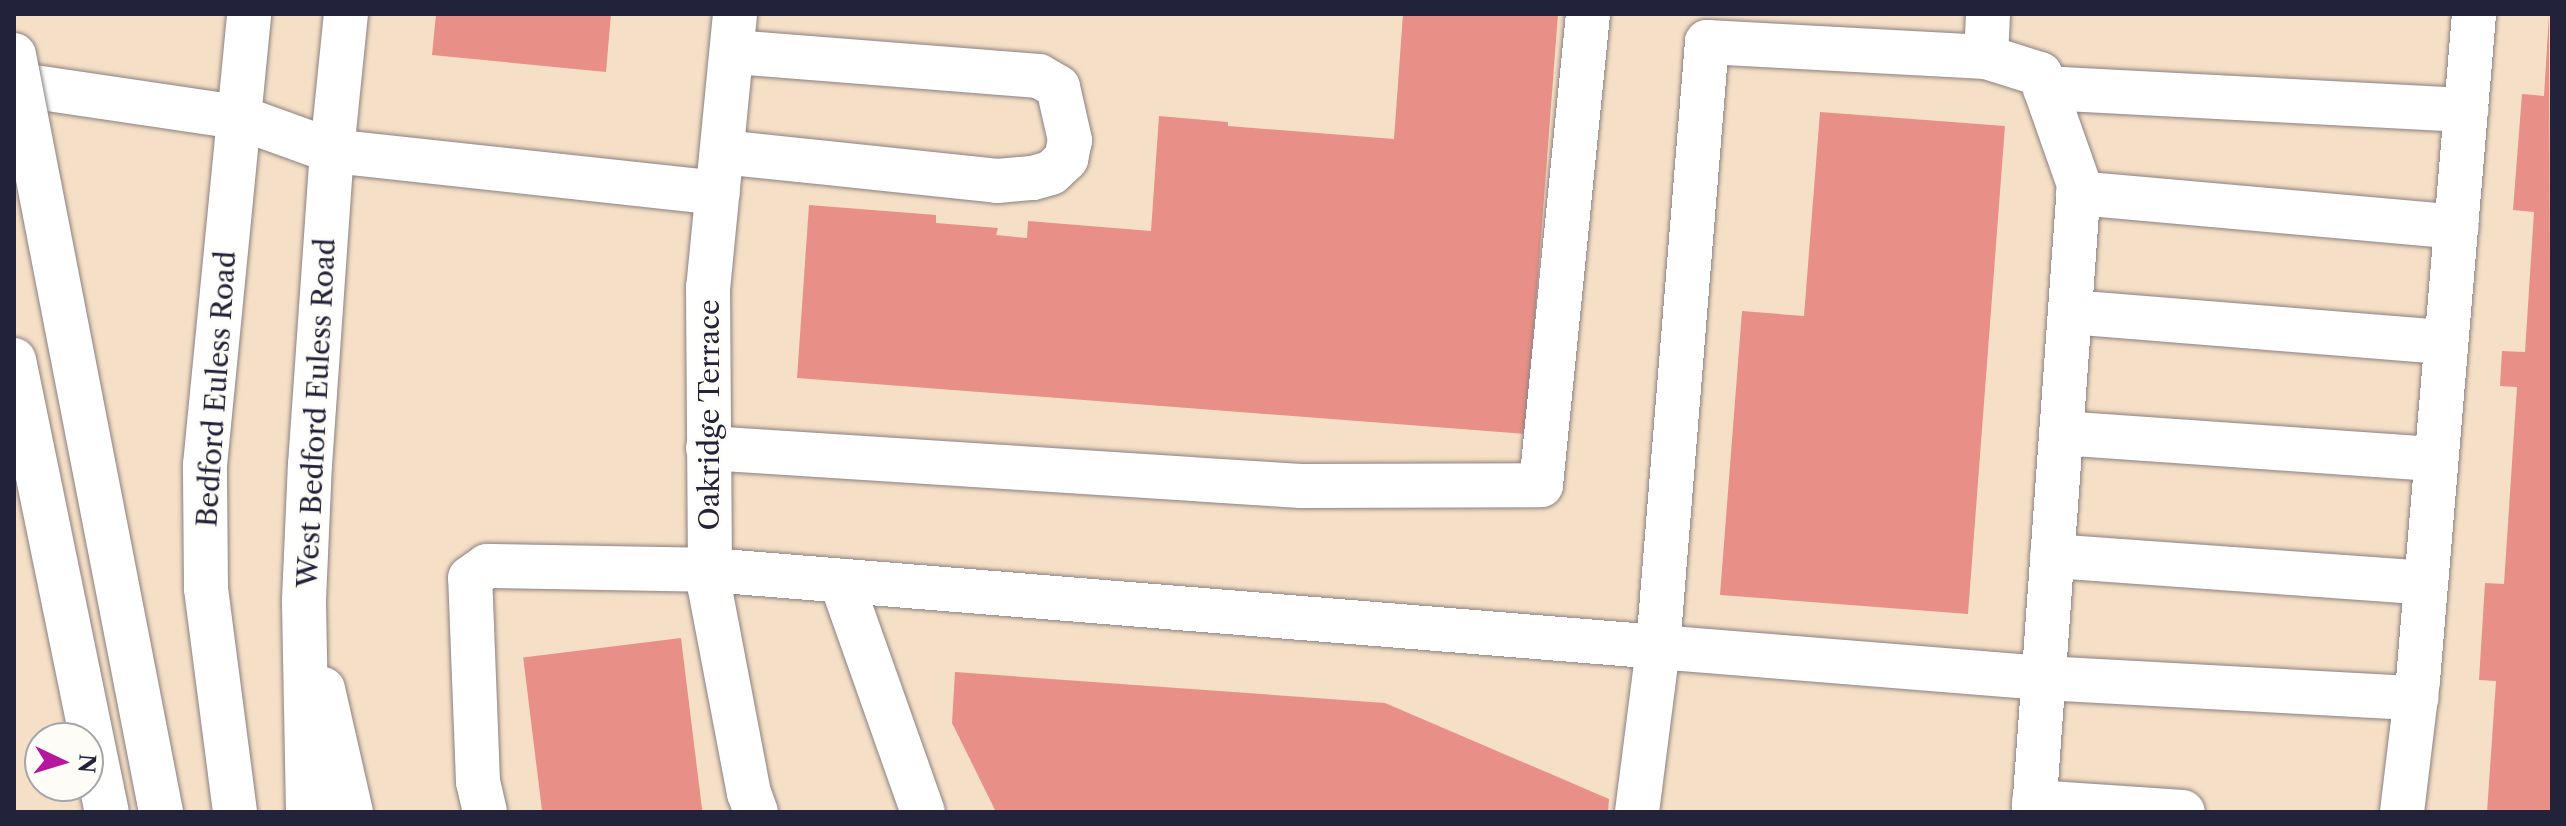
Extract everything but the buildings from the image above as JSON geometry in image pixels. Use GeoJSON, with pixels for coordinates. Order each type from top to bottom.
{"type":"FeatureCollection","features":[{"type":"Feature","properties":{"kind":"main road","name":"Bedford Euless Road"},"geometry":{"type":"LineString","coordinates":[[235,812],[206,588],[205,465],[249,14]]}},
{"type":"Feature","properties":{"kind":"main road","name":"West Bedford Euless Road"},"geometry":{"type":"LineString","coordinates":[[308,812],[304,600],[332,151],[346,14]]}},
{"type":"Feature","properties":{"kind":"main road"},"geometry":{"type":"LineString","coordinates":[[708,448],[1301,486],[1541,485],[1588,14]]}},
{"type":"Feature","properties":{"kind":"main road"},"geometry":{"type":"LineString","coordinates":[[1986,57],[1988,14]]}},
{"type":"Feature","properties":{"kind":"main road"},"geometry":{"type":"LineString","coordinates":[[2402,812],[2416,698],[2474,14]]}},
{"type":"Feature","properties":{"kind":"main road"},"geometry":{"type":"LineString","coordinates":[[14,84],[238,117],[332,151],[720,173],[997,181],[1051,173],[1066,159],[1070,140],[1058,87],[1039,76],[734,33]]}},
{"type":"Feature","properties":{"kind":"main road","name":"Oakridge Terrace"},"geometry":{"type":"LineString","coordinates":[[734,33],[708,287],[710,589],[749,793],[756,812]]}},
{"type":"Feature","properties":{"kind":"main road"},"geometry":{"type":"LineString","coordinates":[[1637,812],[1658,647],[1707,42],[1986,57],[2040,74],[2079,185],[2034,807],[2183,812]]}},
{"type":"Feature","properties":{"kind":"main road"},"geometry":{"type":"LineString","coordinates":[[14,55],[161,812]]}},
{"type":"Feature","properties":{"kind":"main road"},"geometry":{"type":"LineString","coordinates":[[2045,88],[2466,110]]}},
{"type":"Feature","properties":{"kind":"main road"},"geometry":{"type":"LineString","coordinates":[[2078,193],[2456,227]]}},
{"type":"Feature","properties":{"kind":"main road"},"geometry":{"type":"LineString","coordinates":[[2070,312],[2446,342]]}},
{"type":"Feature","properties":{"kind":"main road"},"geometry":{"type":"LineString","coordinates":[[14,360],[107,812]]}},
{"type":"Feature","properties":{"kind":"main road"},"geometry":{"type":"LineString","coordinates":[[2061,433],[2436,459]]}},
{"type":"Feature","properties":{"kind":"main road"},"geometry":{"type":"LineString","coordinates":[[2052,556],[2426,583]]}},
{"type":"Feature","properties":{"kind":"main road"},"geometry":{"type":"LineString","coordinates":[[485,812],[478,782],[470,578],[487,566],[710,570],[2043,678],[2416,698]]}},
{"type":"Feature","properties":{"kind":"main road"},"geometry":{"type":"LineString","coordinates":[[841,581],[923,812]]}},
{"type":"Feature","properties":{"kind":"main road"},"geometry":{"type":"LineString","coordinates":[[304,600],[351,812]]}}]}
